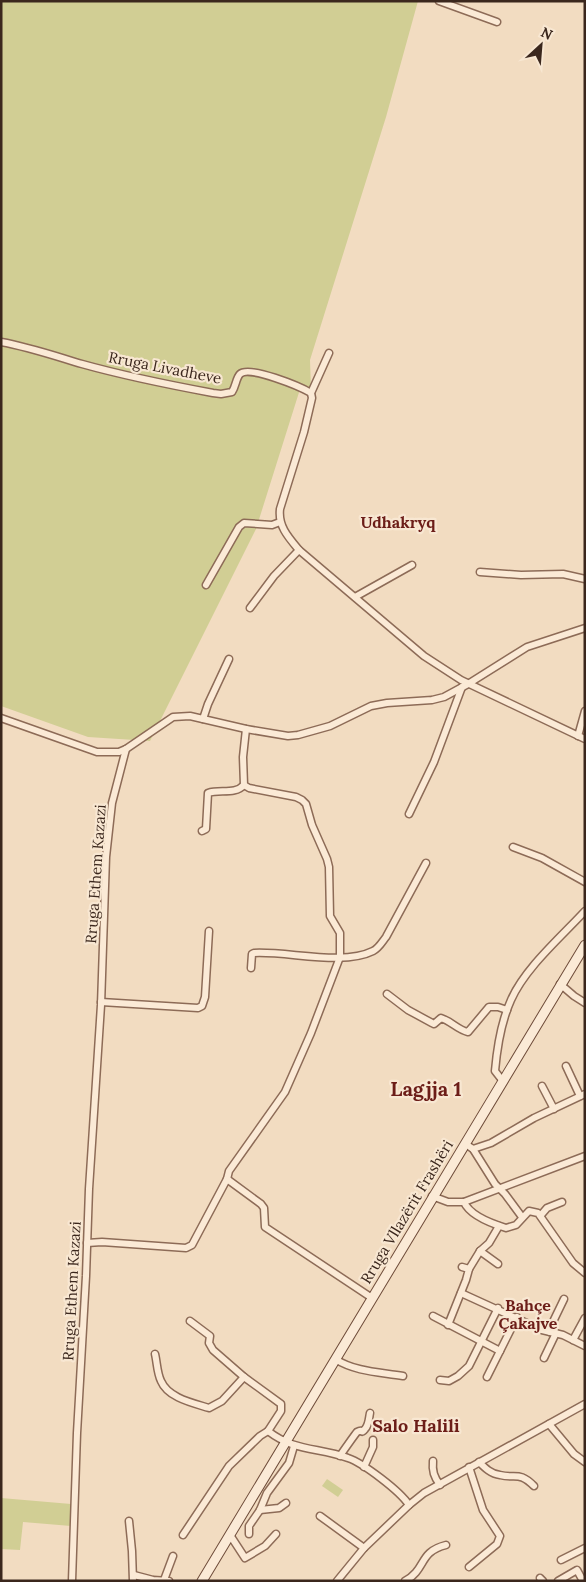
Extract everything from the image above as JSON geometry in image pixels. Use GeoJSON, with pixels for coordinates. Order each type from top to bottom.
{"type":"FeatureCollection","features":[{"type":"Feature","properties":{"kind":"main road","name":"Rruga Vllazërit Frashëri"},"geometry":{"type":"LineString","coordinates":[[202,1581],[246,1508],[289,1444],[335,1359],[585,945]]}},
{"type":"Feature","properties":{"kind":"street"},"geometry":{"type":"LineString","coordinates":[[439,1],[497,22]]}},
{"type":"Feature","properties":{"kind":"street","name":"Rruga Livadheve"},"geometry":{"type":"LineString","coordinates":[[1,342],[137,377],[221,394],[232,392],[239,374],[243,372],[267,375],[311,393]]}},
{"type":"Feature","properties":{"kind":"street"},"geometry":{"type":"LineString","coordinates":[[329,353],[311,393],[312,398],[304,432],[280,509],[280,522],[289,539],[298,550],[424,656],[465,686],[585,739]]}},
{"type":"Feature","properties":{"kind":"street"},"geometry":{"type":"LineString","coordinates":[[206,585],[239,527],[244,523],[272,525],[280,522]]}},
{"type":"Feature","properties":{"kind":"street"},"geometry":{"type":"LineString","coordinates":[[250,608],[274,576],[298,550]]}},
{"type":"Feature","properties":{"kind":"street"},"geometry":{"type":"LineString","coordinates":[[355,597],[412,565]]}},
{"type":"Feature","properties":{"kind":"street"},"geometry":{"type":"LineString","coordinates":[[480,572],[538,575],[563,574],[585,579]]}},
{"type":"Feature","properties":{"kind":"street"},"geometry":{"type":"LineString","coordinates":[[1,718],[97,752],[119,752],[126,749],[173,717],[190,716],[246,729],[288,736],[298,735],[330,726],[371,706],[432,700],[444,697],[527,647],[585,628]]}},
{"type":"Feature","properties":{"kind":"street"},"geometry":{"type":"LineString","coordinates":[[203,719],[229,659]]}},
{"type":"Feature","properties":{"kind":"street"},"geometry":{"type":"LineString","coordinates":[[410,814],[434,762],[465,686]]}},
{"type":"Feature","properties":{"kind":"street"},"geometry":{"type":"LineString","coordinates":[[578,736],[585,710]]}},
{"type":"Feature","properties":{"kind":"street"},"geometry":{"type":"LineString","coordinates":[[244,785],[244,740],[246,729]]}},
{"type":"Feature","properties":{"kind":"street","name":"Rruga Ethem Kazazi"},"geometry":{"type":"LineString","coordinates":[[72,1581],[77,1433],[101,1002],[106,857],[112,803],[126,749]]}},
{"type":"Feature","properties":{"kind":"street"},"geometry":{"type":"LineString","coordinates":[[202,831],[206,829],[208,793],[214,791],[235,791],[244,785]]}},
{"type":"Feature","properties":{"kind":"street"},"geometry":{"type":"LineString","coordinates":[[87,1243],[102,1242],[189,1247],[194,1243],[227,1179],[229,1171],[285,1092],[340,957],[340,933],[330,916],[329,867],[327,858],[312,825],[306,804],[296,797],[249,788],[244,785]]}},
{"type":"Feature","properties":{"kind":"street"},"geometry":{"type":"LineString","coordinates":[[514,847],[542,858],[585,882]]}},
{"type":"Feature","properties":{"kind":"street"},"geometry":{"type":"LineString","coordinates":[[251,968],[252,954],[254,953],[340,957],[374,951],[380,945],[426,863]]}},
{"type":"Feature","properties":{"kind":"street"},"geometry":{"type":"LineString","coordinates":[[502,1080],[495,1071],[497,1050],[512,998],[526,975],[585,911]]}},
{"type":"Feature","properties":{"kind":"street"},"geometry":{"type":"LineString","coordinates":[[101,1002],[198,1008],[202,1006],[205,998],[209,931]]}},
{"type":"Feature","properties":{"kind":"street"},"geometry":{"type":"LineString","coordinates":[[560,984],[574,996],[585,1002]]}},
{"type":"Feature","properties":{"kind":"street"},"geometry":{"type":"LineString","coordinates":[[387,994],[408,1010],[434,1024],[441,1018],[468,1032],[489,1007],[507,1010]]}},
{"type":"Feature","properties":{"kind":"street"},"geometry":{"type":"LineString","coordinates":[[473,1149],[491,1143],[534,1118],[582,1095],[566,1066]]}},
{"type":"Feature","properties":{"kind":"street"},"geometry":{"type":"LineString","coordinates":[[542,1086],[554,1109]]}},
{"type":"Feature","properties":{"kind":"street"},"geometry":{"type":"LineString","coordinates":[[464,1144],[473,1149],[499,1189],[522,1217]]}},
{"type":"Feature","properties":{"kind":"street"},"geometry":{"type":"LineString","coordinates":[[432,1196],[454,1203],[464,1202],[585,1156]]}},
{"type":"Feature","properties":{"kind":"street"},"geometry":{"type":"LineString","coordinates":[[227,1179],[264,1208],[265,1226],[372,1298]]}},
{"type":"Feature","properties":{"kind":"street"},"geometry":{"type":"LineString","coordinates":[[464,1202],[466,1208],[472,1212],[506,1228],[511,1228],[521,1221],[522,1217],[530,1211],[541,1215],[573,1263],[585,1273]]}},
{"type":"Feature","properties":{"kind":"street"},"geometry":{"type":"LineString","coordinates":[[541,1215],[548,1208],[562,1202]]}},
{"type":"Feature","properties":{"kind":"street"},"geometry":{"type":"LineString","coordinates":[[448,1325],[461,1293],[466,1268],[489,1243],[499,1226]]}},
{"type":"Feature","properties":{"kind":"street"},"geometry":{"type":"LineString","coordinates":[[480,1251],[498,1264]]}},
{"type":"Feature","properties":{"kind":"street"},"geometry":{"type":"LineString","coordinates":[[461,1293],[585,1346]]}},
{"type":"Feature","properties":{"kind":"street"},"geometry":{"type":"LineString","coordinates":[[544,1358],[553,1333],[550,1328],[564,1299]]}},
{"type":"Feature","properties":{"kind":"street"},"geometry":{"type":"LineString","coordinates":[[440,1380],[449,1381],[469,1366],[498,1308]]}},
{"type":"Feature","properties":{"kind":"street"},"geometry":{"type":"LineString","coordinates":[[433,1316],[500,1351]]}},
{"type":"Feature","properties":{"kind":"street"},"geometry":{"type":"LineString","coordinates":[[487,1377],[517,1317]]}},
{"type":"Feature","properties":{"kind":"street"},"geometry":{"type":"LineString","coordinates":[[573,1340],[585,1318]]}},
{"type":"Feature","properties":{"kind":"street"},"geometry":{"type":"LineString","coordinates":[[183,1534],[229,1466],[260,1436],[268,1431],[281,1408],[277,1401],[244,1377],[213,1350],[209,1343],[210,1336],[190,1322]]}},
{"type":"Feature","properties":{"kind":"street"},"geometry":{"type":"LineString","coordinates":[[155,1354],[160,1381],[170,1393],[209,1408],[222,1401],[244,1377]]}},
{"type":"Feature","properties":{"kind":"street"},"geometry":{"type":"LineString","coordinates":[[335,1359],[344,1365],[358,1369],[403,1376]]}},
{"type":"Feature","properties":{"kind":"street"},"geometry":{"type":"LineString","coordinates":[[338,1581],[352,1560],[424,1493],[585,1404]]}},
{"type":"Feature","properties":{"kind":"street"},"geometry":{"type":"LineString","coordinates":[[340,1456],[357,1432],[366,1428],[370,1413]]}},
{"type":"Feature","properties":{"kind":"street"},"geometry":{"type":"LineString","coordinates":[[549,1424],[574,1454],[585,1462]]}},
{"type":"Feature","properties":{"kind":"street"},"geometry":{"type":"LineString","coordinates":[[268,1431],[289,1444],[340,1456],[356,1462],[396,1491],[409,1505]]}},
{"type":"Feature","properties":{"kind":"street"},"geometry":{"type":"LineString","coordinates":[[364,1467],[373,1447],[373,1440]]}},
{"type":"Feature","properties":{"kind":"street","name":"Rruga Vllazërit Frashëri"},"geometry":{"type":"LineString","coordinates":[[248,1534],[249,1526],[267,1493],[289,1463],[289,1444]]}},
{"type":"Feature","properties":{"kind":"street"},"geometry":{"type":"LineString","coordinates":[[433,1461],[432,1469],[440,1485]]}},
{"type":"Feature","properties":{"kind":"street"},"geometry":{"type":"LineString","coordinates":[[479,1462],[496,1475],[518,1476],[534,1486]]}},
{"type":"Feature","properties":{"kind":"street"},"geometry":{"type":"LineString","coordinates":[[469,1467],[483,1510],[500,1536],[497,1544],[469,1567]]}},
{"type":"Feature","properties":{"kind":"street"},"geometry":{"type":"LineString","coordinates":[[246,1508],[258,1512],[283,1507],[286,1503]]}},
{"type":"Feature","properties":{"kind":"street"},"geometry":{"type":"LineString","coordinates":[[320,1516],[364,1548]]}},
{"type":"Feature","properties":{"kind":"street"},"geometry":{"type":"LineString","coordinates":[[129,1521],[133,1578],[167,1580],[173,1556]]}},
{"type":"Feature","properties":{"kind":"street"},"geometry":{"type":"LineString","coordinates":[[230,1535],[246,1558],[265,1546],[276,1534]]}},
{"type":"Feature","properties":{"kind":"street"},"geometry":{"type":"LineString","coordinates":[[405,1581],[418,1572],[427,1554],[446,1545]]}},
{"type":"Feature","properties":{"kind":"street"},"geometry":{"type":"LineString","coordinates":[[561,1560],[585,1548]]}},
{"type":"Feature","properties":{"kind":"street"},"geometry":{"type":"LineString","coordinates":[[558,1581],[577,1570],[583,1581]]}},
{"type":"Feature","properties":{"kind":"shaded area"},"geometry":{"type":"Polygon","coordinates":[[[1,1],[418,1],[386,117],[310,360],[311,390],[301,386],[256,529],[150,741],[88,737],[1,706],[1,1]]]}},
{"type":"Feature","properties":{"kind":"shaded area"},"geometry":{"type":"Polygon","coordinates":[[[327,1479],[343,1490],[338,1497],[322,1486],[327,1479]]]}},
{"type":"Feature","properties":{"kind":"shaded area"},"geometry":{"type":"Polygon","coordinates":[[[1,1498],[71,1504],[71,1526],[23,1522],[20,1550],[1,1549],[1,1498]]]}},
{"type":"Feature","properties":{"kind":"district","name":"Udhakryq"},"geometry":{"type":"Point","coordinates":[398,522]}},
{"type":"Feature","properties":{"kind":"district","name":"Lagjja 1"},"geometry":{"type":"Point","coordinates":[426,1089]}},
{"type":"Feature","properties":{"kind":"district","name":"Bahçe Çakajve"},"geometry":{"type":"Point","coordinates":[528,1314]}},
{"type":"Feature","properties":{"kind":"district","name":"Salo Halili"},"geometry":{"type":"Point","coordinates":[416,1426]}}]}
